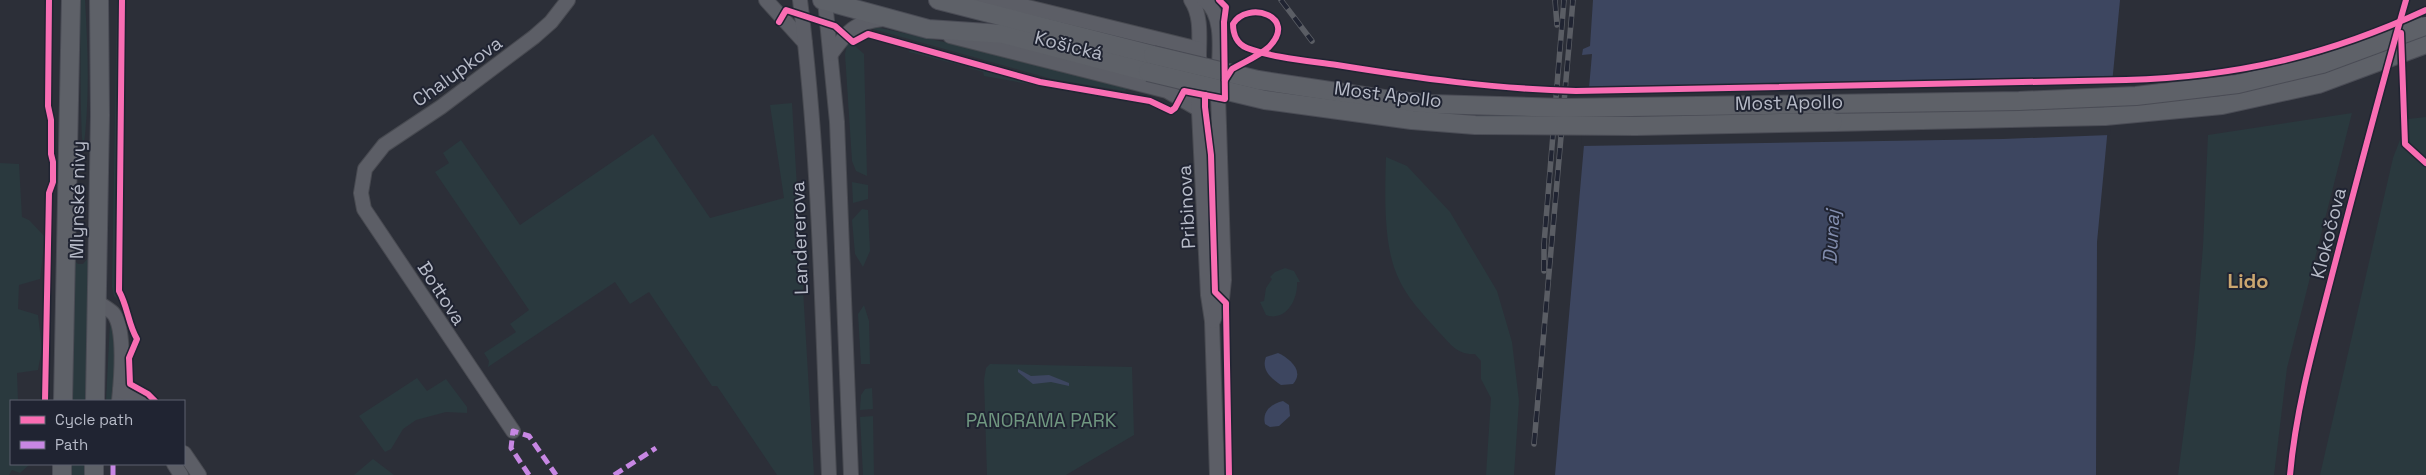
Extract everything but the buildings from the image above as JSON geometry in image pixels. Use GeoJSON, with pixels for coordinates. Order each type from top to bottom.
{"type":"FeatureCollection","features":[{"type":"Feature","properties":{"kind":"main road","name":"Mlynské nivy"},"geometry":{"type":"LineString","coordinates":[[63,400],[70,0]]}},
{"type":"Feature","properties":{"kind":"main road","name":"Mlynské nivy"},"geometry":{"type":"LineString","coordinates":[[95,400],[100,115],[99,0]]}},
{"type":"Feature","properties":{"kind":"main road","name":"Košická"},"geometry":{"type":"LineString","coordinates":[[824,0],[928,29],[1003,34],[1148,72]]}},
{"type":"Feature","properties":{"kind":"main road","name":"Košická"},"geometry":{"type":"LineString","coordinates":[[938,0],[1154,55]]}},
{"type":"Feature","properties":{"kind":"main road","name":"Most Apollo"},"geometry":{"type":"LineString","coordinates":[[1154,55],[1258,80],[1390,100],[1439,104],[1573,108],[2018,101],[2136,96],[2238,84],[2322,64],[2426,25]]}},
{"type":"Feature","properties":{"kind":"main road","name":"Most Apollo"},"geometry":{"type":"LineString","coordinates":[[1148,72],[1265,100],[1412,120],[1475,125],[1627,126],[2016,119],[2113,115],[2222,105],[2318,84],[2426,44]]}},
{"type":"Feature","properties":{"kind":"street","name":"Chalupkova"},"geometry":{"type":"LineString","coordinates":[[365,169],[384,145],[440,107],[534,37],[551,22],[568,0]]}},
{"type":"Feature","properties":{"kind":"street"},"geometry":{"type":"LineString","coordinates":[[766,0],[805,44]]}},
{"type":"Feature","properties":{"kind":"street","name":"Landererova"},"geometry":{"type":"LineString","coordinates":[[800,0],[815,128],[829,475]]}},
{"type":"Feature","properties":{"kind":"street"},"geometry":{"type":"LineString","coordinates":[[824,0],[837,122],[851,475]]}},
{"type":"Feature","properties":{"kind":"street","name":"Košická"},"geometry":{"type":"LineString","coordinates":[[950,0],[1011,3],[1199,53]]}},
{"type":"Feature","properties":{"kind":"street"},"geometry":{"type":"LineString","coordinates":[[1191,0],[1197,8],[1199,53],[1219,66],[1220,48],[1214,10],[1206,2]]}},
{"type":"Feature","properties":{"kind":"street"},"geometry":{"type":"LineString","coordinates":[[831,54],[848,31],[865,21],[888,18]]}},
{"type":"Feature","properties":{"kind":"street","name":"Košická"},"geometry":{"type":"LineString","coordinates":[[928,29],[1167,91],[1198,109]]}},
{"type":"Feature","properties":{"kind":"street","name":"Pribinova"},"geometry":{"type":"LineString","coordinates":[[1198,91],[1208,295],[1212,321],[1217,475]]}},
{"type":"Feature","properties":{"kind":"street","name":"Pribinova"},"geometry":{"type":"LineString","coordinates":[[1212,321],[1222,298],[1224,280],[1218,95]]}},
{"type":"Feature","properties":{"kind":"street","name":"Bottova"},"geometry":{"type":"LineString","coordinates":[[365,169],[360,193],[364,209],[513,431]]}},
{"type":"Feature","properties":{"kind":"street"},"geometry":{"type":"LineString","coordinates":[[97,302],[114,313],[118,325],[121,347],[119,396],[141,400]]}},
{"type":"Feature","properties":{"kind":"street"},"geometry":{"type":"LineString","coordinates":[[1207,475],[1215,446]]}},
{"type":"Feature","properties":{"kind":"street"},"geometry":{"type":"LineString","coordinates":[[185,454],[199,475]]}},
{"type":"Feature","properties":{"kind":"green space"},"geometry":{"type":"Polygon","coordinates":[[[79,0],[85,0],[88,57],[87,114],[83,152],[81,114],[79,0]]]}},
{"type":"Feature","properties":{"kind":"green space"},"geometry":{"type":"Polygon","coordinates":[[[117,0],[120,0],[115,288],[116,295],[122,303],[114,296],[112,287],[117,0]]]}},
{"type":"Feature","properties":{"kind":"green space"},"geometry":{"type":"Polygon","coordinates":[[[871,26],[1031,61],[1131,88],[1124,91],[1052,79],[866,27],[871,26]]]}},
{"type":"Feature","properties":{"kind":"green space"},"geometry":{"type":"Polygon","coordinates":[[[848,40],[864,54],[867,176],[856,171],[852,161],[845,54],[848,40]]]}},
{"type":"Feature","properties":{"kind":"green space"},"geometry":{"type":"Polygon","coordinates":[[[910,48],[960,62],[960,65],[909,52],[910,48]]]}},
{"type":"Feature","properties":{"kind":"green space"},"geometry":{"type":"Polygon","coordinates":[[[970,65],[1050,86],[1142,101],[1142,104],[984,76],[983,72],[969,68],[970,65]]]}},
{"type":"Feature","properties":{"kind":"green space"},"geometry":{"type":"Polygon","coordinates":[[[792,103],[814,475],[777,475],[717,386],[712,386],[649,292],[630,304],[615,282],[488,367],[489,361],[484,353],[516,332],[510,324],[529,310],[435,172],[449,163],[443,153],[461,140],[520,225],[653,134],[710,218],[784,198],[770,105],[792,103]]]}},
{"type":"Feature","properties":{"kind":"green space"},"geometry":{"type":"Polygon","coordinates":[[[2352,113],[2287,368],[2274,475],[2178,475],[2195,346],[2203,246],[2208,135],[2352,113]]]}},
{"type":"Feature","properties":{"kind":"green space"},"geometry":{"type":"Polygon","coordinates":[[[2426,117],[2426,475],[2320,475],[2393,158],[2408,119],[2426,117]]]}},
{"type":"Feature","properties":{"kind":"green space"},"geometry":{"type":"Polygon","coordinates":[[[1386,157],[1407,166],[1450,212],[1497,291],[1512,342],[1519,401],[1514,475],[1486,475],[1491,398],[1481,379],[1481,361],[1475,354],[1463,353],[1450,344],[1415,305],[1397,275],[1392,262],[1387,233],[1385,201],[1386,157]]]}},
{"type":"Feature","properties":{"kind":"green space"},"geometry":{"type":"Polygon","coordinates":[[[0,163],[19,164],[22,217],[29,220],[45,237],[40,279],[19,285],[18,309],[38,315],[42,348],[38,370],[17,373],[18,400],[10,400],[10,465],[29,465],[20,473],[12,470],[9,475],[0,475],[0,163]]]}},
{"type":"Feature","properties":{"kind":"green space"},"geometry":{"type":"Polygon","coordinates":[[[852,182],[868,185],[868,199],[853,203],[852,182]]]}},
{"type":"Feature","properties":{"kind":"green space"},"geometry":{"type":"Polygon","coordinates":[[[862,209],[868,210],[870,251],[863,267],[855,254],[852,220],[862,209]]]}},
{"type":"Feature","properties":{"kind":"green space"},"geometry":{"type":"Polygon","coordinates":[[[89,257],[88,400],[69,400],[73,259],[78,264],[83,264],[89,257]]]}},
{"type":"Feature","properties":{"kind":"green space"},"geometry":{"type":"Polygon","coordinates":[[[1285,268],[1294,271],[1300,282],[1297,282],[1293,303],[1284,313],[1273,316],[1266,315],[1260,302],[1264,301],[1266,288],[1272,279],[1270,277],[1275,272],[1285,268]]]}},
{"type":"Feature","properties":{"kind":"green space"},"geometry":{"type":"Polygon","coordinates":[[[864,305],[869,321],[870,364],[861,364],[858,314],[864,305]]]}},
{"type":"Feature","properties":{"kind":"green space"},"geometry":{"type":"Polygon","coordinates":[[[110,323],[116,344],[113,400],[106,400],[110,323]]]}},
{"type":"Feature","properties":{"kind":"green space","name":"PANORAMA PARK"},"geometry":{"type":"Polygon","coordinates":[[[990,364],[1132,367],[1134,435],[1066,475],[987,475],[984,380],[986,368],[990,364]]]}},
{"type":"Feature","properties":{"kind":"green space"},"geometry":{"type":"Polygon","coordinates":[[[417,378],[427,391],[446,379],[467,407],[467,413],[446,412],[416,420],[403,429],[391,449],[385,452],[359,416],[417,378]]]}},
{"type":"Feature","properties":{"kind":"green space"},"geometry":{"type":"Polygon","coordinates":[[[872,388],[873,409],[860,410],[861,395],[865,389],[872,388]]]}},
{"type":"Feature","properties":{"kind":"green space"},"geometry":{"type":"Polygon","coordinates":[[[873,416],[874,475],[863,475],[860,417],[873,416]]]}},
{"type":"Feature","properties":{"kind":"green space"},"geometry":{"type":"Polygon","coordinates":[[[373,459],[394,475],[354,475],[373,459]]]}},
{"type":"Feature","properties":{"kind":"green space"},"geometry":{"type":"Polygon","coordinates":[[[68,465],[87,465],[86,475],[67,475],[68,465]]]}},
{"type":"Feature","properties":{"kind":"water","name":"Dunaj"},"geometry":{"type":"Polygon","coordinates":[[[1593,0],[2120,0],[2097,242],[2096,475],[1555,475],[1592,54],[1582,55],[1583,49],[1590,46],[1593,0]]]}},
{"type":"Feature","properties":{"kind":"water"},"geometry":{"type":"Polygon","coordinates":[[[1278,353],[1287,358],[1296,370],[1296,379],[1293,384],[1281,385],[1266,370],[1266,357],[1278,353]]]}},
{"type":"Feature","properties":{"kind":"water"},"geometry":{"type":"Polygon","coordinates":[[[1018,369],[1031,376],[1049,375],[1069,383],[1069,386],[1051,382],[1033,384],[1018,372],[1018,369]]]}},
{"type":"Feature","properties":{"kind":"water"},"geometry":{"type":"Polygon","coordinates":[[[1283,401],[1289,405],[1290,416],[1279,426],[1270,427],[1265,424],[1264,419],[1268,409],[1283,401]]]}},
{"type":"Feature","properties":{"kind":"pier"},"geometry":{"type":"Polygon","coordinates":[[[2116,76],[2110,135],[2003,139],[1581,146],[1586,89],[2116,76]]]}},
{"type":"Feature","properties":{"kind":"railway"},"geometry":{"type":"LineString","coordinates":[[1281,0],[1312,41]]}},
{"type":"Feature","properties":{"kind":"railway"},"geometry":{"type":"LineString","coordinates":[[1555,0],[1557,25]]}},
{"type":"Feature","properties":{"kind":"railway"},"geometry":{"type":"LineString","coordinates":[[1544,271],[1544,244],[1564,0]]}},
{"type":"Feature","properties":{"kind":"railway"},"geometry":{"type":"LineString","coordinates":[[1534,444],[1573,0]]}},
{"type":"Feature","properties":{"kind":"marked path"},"geometry":{"type":"LineString","coordinates":[[529,475],[511,448],[513,431],[529,436],[556,475]]}},
{"type":"Feature","properties":{"kind":"marked path"},"geometry":{"type":"LineString","coordinates":[[614,475],[656,448]]}},
{"type":"Feature","properties":{"kind":"marked path"},"geometry":{"type":"LineString","coordinates":[[113,465],[113,475]]}},
{"type":"Feature","properties":{"kind":"cycle path"},"geometry":{"type":"LineString","coordinates":[[45,400],[49,193],[53,182],[51,120],[48,106],[49,0]]}},
{"type":"Feature","properties":{"kind":"cycle path"},"geometry":{"type":"LineString","coordinates":[[122,0],[119,291],[137,339],[129,358],[130,384],[148,394],[154,400]]}},
{"type":"Feature","properties":{"kind":"cycle path"},"geometry":{"type":"LineString","coordinates":[[779,22],[786,10],[835,26],[853,42],[868,34],[1040,82],[1150,101],[1171,111],[1175,108],[1184,91],[1225,99],[1224,22],[1226,7],[1219,0]]}},
{"type":"Feature","properties":{"kind":"cycle path","name":"Klokočova"},"geometry":{"type":"LineString","coordinates":[[2290,475],[2301,399],[2313,349],[2406,0]]}},
{"type":"Feature","properties":{"kind":"cycle path"},"geometry":{"type":"LineString","coordinates":[[1225,80],[1232,69],[1261,53],[1265,50],[1269,47],[1277,36],[1278,27],[1268,15],[1249,13],[1240,17],[1233,24],[1236,38],[1247,48],[1257,51],[1268,54],[1456,82],[1576,91],[2166,78],[2243,69],[2316,52],[2353,40],[2426,10]]}},
{"type":"Feature","properties":{"kind":"cycle path"},"geometry":{"type":"LineString","coordinates":[[2401,33],[2405,144],[2426,163]]}},
{"type":"Feature","properties":{"kind":"cycle path"},"geometry":{"type":"LineString","coordinates":[[1205,95],[1211,155],[1215,292],[1226,303],[1229,475]]}},
{"type":"Feature","properties":{"kind":"district","name":"Lido"},"geometry":{"type":"Point","coordinates":[2248,281]}}]}
